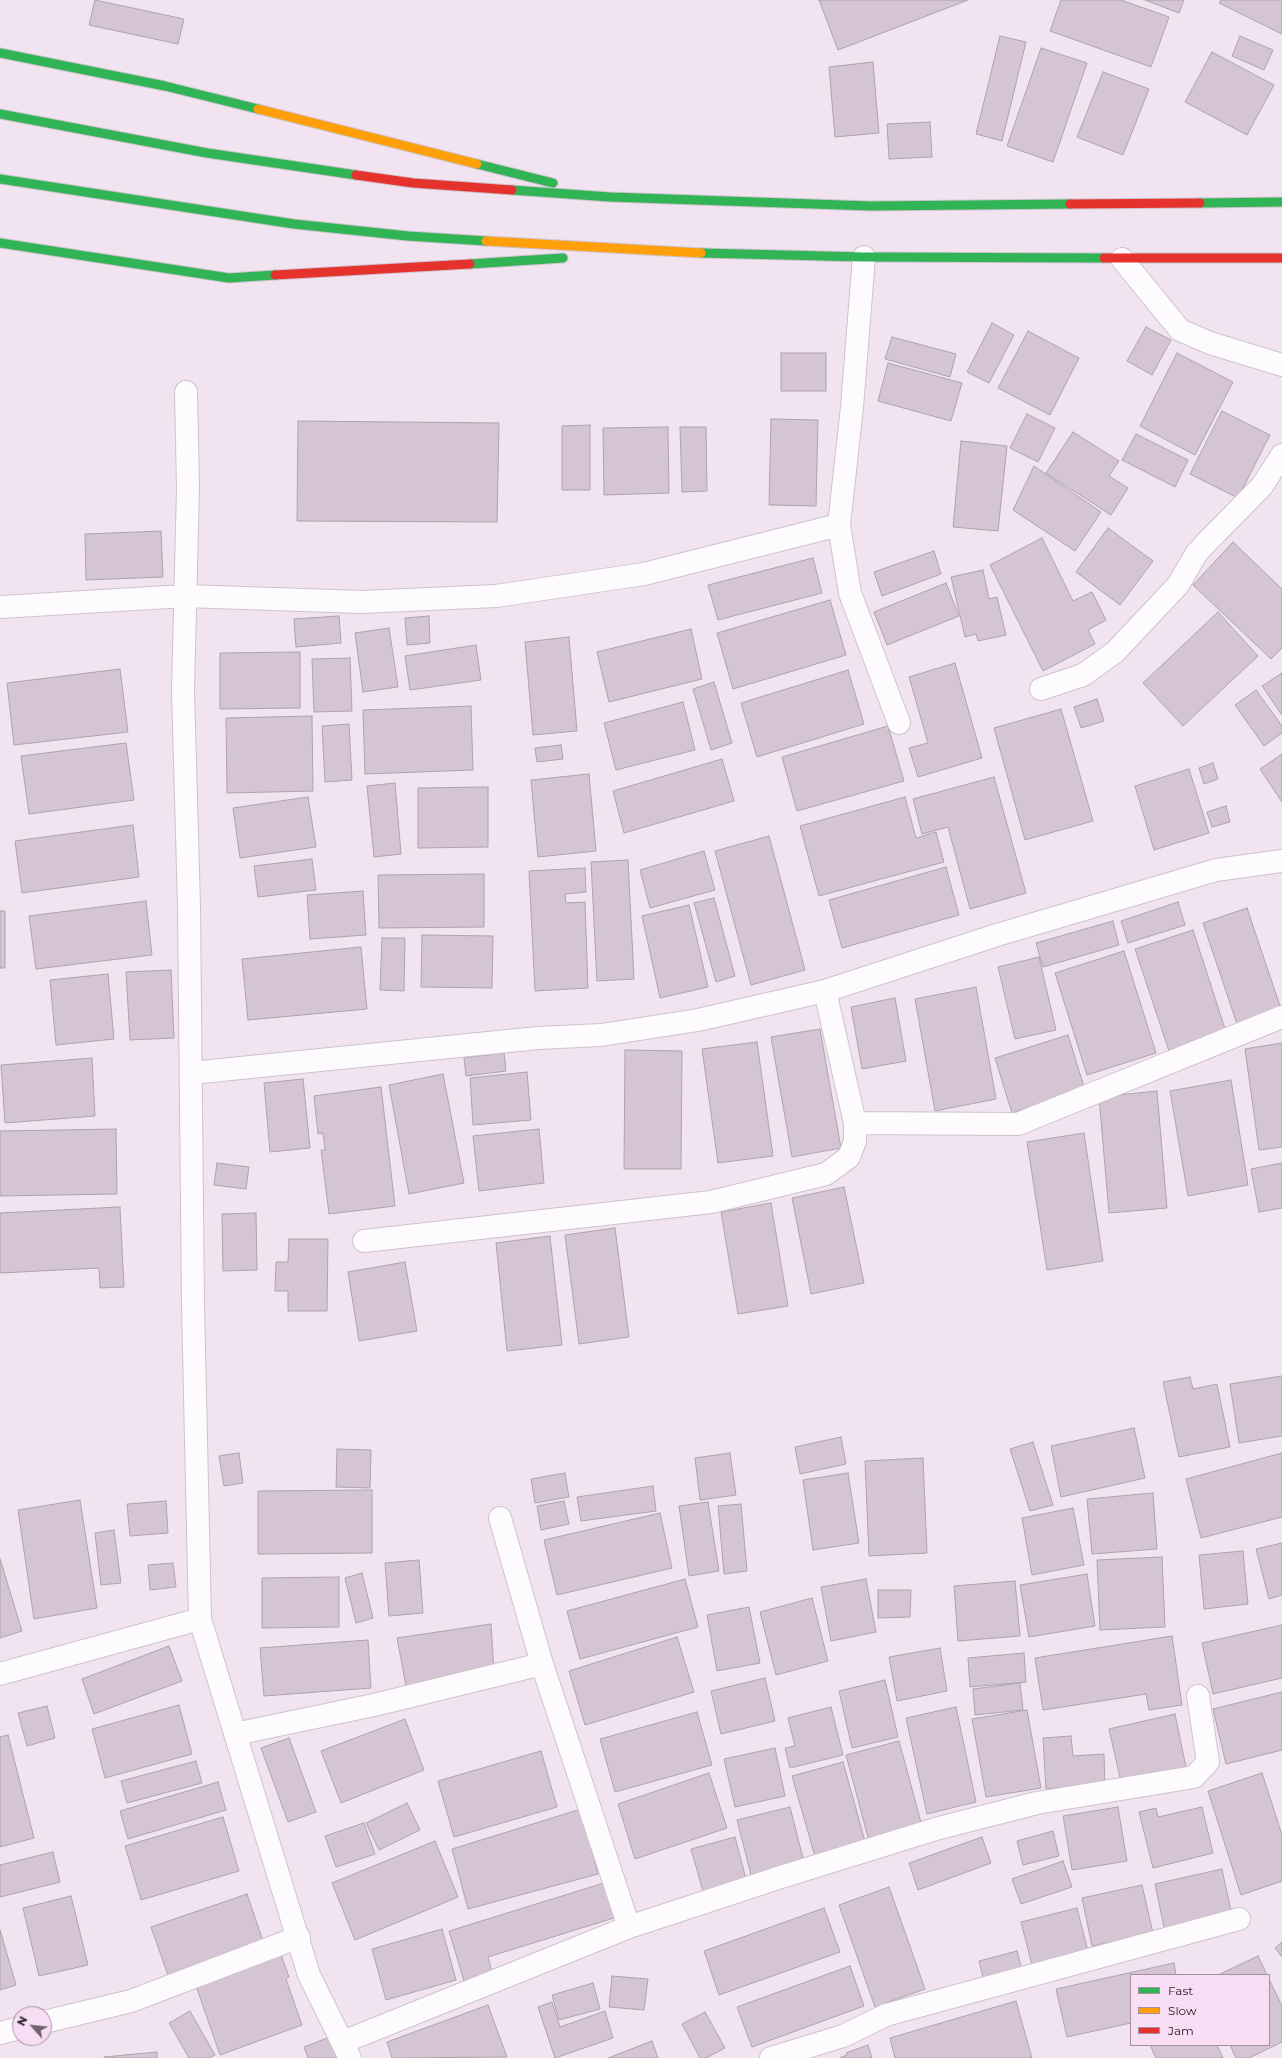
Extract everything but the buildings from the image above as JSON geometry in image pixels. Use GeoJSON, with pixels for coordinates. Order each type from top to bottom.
{"type":"FeatureCollection","features":[{"type":"Feature","properties":{"kind":"highway"},"geometry":{"type":"LineString","coordinates":[[0,53],[165,86],[610,197]]}},
{"type":"Feature","properties":{"kind":"highway"},"geometry":{"type":"LineString","coordinates":[[0,114],[206,153],[413,183],[610,197],[871,206],[1282,202]]}},
{"type":"Feature","properties":{"kind":"highway"},"geometry":{"type":"LineString","coordinates":[[0,179],[294,224],[415,236],[661,252],[1122,259],[1282,258]]}},
{"type":"Feature","properties":{"kind":"highway"},"geometry":{"type":"LineString","coordinates":[[0,243],[229,278],[575,258]]}},
{"type":"Feature","properties":{"kind":"highway"},"geometry":{"type":"LineString","coordinates":[[590,257],[661,252]]}},
{"type":"Feature","properties":{"kind":"street"},"geometry":{"type":"LineString","coordinates":[[864,256],[852,407],[839,525],[850,593],[899,723]]}},
{"type":"Feature","properties":{"kind":"street"},"geometry":{"type":"LineString","coordinates":[[1122,259],[1180,330],[1210,343],[1282,365]]}},
{"type":"Feature","properties":{"kind":"street"},"geometry":{"type":"LineString","coordinates":[[186,392],[188,487],[183,690],[189,906],[193,1305],[200,1619],[299,1937],[309,1975],[347,2050],[629,1927],[788,1875],[939,1828],[1037,1804],[1194,1777],[1208,1762],[1198,1696]]}},
{"type":"Feature","properties":{"kind":"street"},"geometry":{"type":"LineString","coordinates":[[1041,689],[1083,675],[1115,652],[1178,586],[1196,554],[1262,486],[1282,454]]}},
{"type":"Feature","properties":{"kind":"street"},"geometry":{"type":"LineString","coordinates":[[0,607],[185,596],[362,602],[496,596],[644,574],[839,525]]}},
{"type":"Feature","properties":{"kind":"street"},"geometry":{"type":"LineString","coordinates":[[191,1073],[538,1038],[601,1035],[698,1020],[825,991],[997,935],[1216,870],[1282,861]]}},
{"type":"Feature","properties":{"kind":"street"},"geometry":{"type":"LineString","coordinates":[[364,1241],[711,1202],[826,1174],[850,1157],[855,1141],[855,1122],[825,991]]}},
{"type":"Feature","properties":{"kind":"street"},"geometry":{"type":"LineString","coordinates":[[855,1122],[1018,1124],[1282,1017]]}},
{"type":"Feature","properties":{"kind":"street"},"geometry":{"type":"LineString","coordinates":[[500,1518],[542,1664],[629,1927]]}},
{"type":"Feature","properties":{"kind":"street"},"geometry":{"type":"LineString","coordinates":[[0,1674],[200,1619]]}},
{"type":"Feature","properties":{"kind":"street"},"geometry":{"type":"LineString","coordinates":[[235,1734],[374,1705],[542,1664]]}},
{"type":"Feature","properties":{"kind":"street"},"geometry":{"type":"LineString","coordinates":[[771,2058],[843,2036],[886,2015],[1240,1919]]}},
{"type":"Feature","properties":{"kind":"street"},"geometry":{"type":"LineString","coordinates":[[52,2020],[131,2001],[299,1937]]}},
{"type":"Feature","properties":{"kind":"street"},"geometry":{"type":"LineString","coordinates":[[0,2033],[12,2030]]}},
{"type":"Feature","properties":{"kind":"traffic: fast"},"geometry":{"type":"LineString","coordinates":[[0,53],[165,86],[258,109]]}},
{"type":"Feature","properties":{"kind":"traffic: fast"},"geometry":{"type":"LineString","coordinates":[[0,114],[207,153],[356,175]]}},
{"type":"Feature","properties":{"kind":"traffic: fast"},"geometry":{"type":"LineString","coordinates":[[477,164],[553,183]]}},
{"type":"Feature","properties":{"kind":"traffic: fast"},"geometry":{"type":"LineString","coordinates":[[0,179],[294,224],[408,236],[486,241]]}},
{"type":"Feature","properties":{"kind":"traffic: fast"},"geometry":{"type":"LineString","coordinates":[[512,190],[610,197],[871,206],[1070,204]]}},
{"type":"Feature","properties":{"kind":"traffic: fast"},"geometry":{"type":"LineString","coordinates":[[1200,203],[1282,202]]}},
{"type":"Feature","properties":{"kind":"traffic: fast"},"geometry":{"type":"LineString","coordinates":[[0,243],[229,278],[275,275]]}},
{"type":"Feature","properties":{"kind":"traffic: fast"},"geometry":{"type":"LineString","coordinates":[[701,253],[864,257],[1104,258]]}},
{"type":"Feature","properties":{"kind":"traffic: fast"},"geometry":{"type":"LineString","coordinates":[[470,264],[563,258]]}},
{"type":"Feature","properties":{"kind":"traffic: slow"},"geometry":{"type":"LineString","coordinates":[[258,109],[477,164]]}},
{"type":"Feature","properties":{"kind":"traffic: slow"},"geometry":{"type":"LineString","coordinates":[[486,241],[701,253]]}},
{"type":"Feature","properties":{"kind":"traffic: jam"},"geometry":{"type":"LineString","coordinates":[[356,175],[413,183],[512,190]]}},
{"type":"Feature","properties":{"kind":"traffic: jam"},"geometry":{"type":"LineString","coordinates":[[1070,204],[1200,203]]}},
{"type":"Feature","properties":{"kind":"traffic: jam"},"geometry":{"type":"LineString","coordinates":[[1104,258],[1282,258]]}},
{"type":"Feature","properties":{"kind":"traffic: jam"},"geometry":{"type":"LineString","coordinates":[[275,275],[470,264]]}}]}
